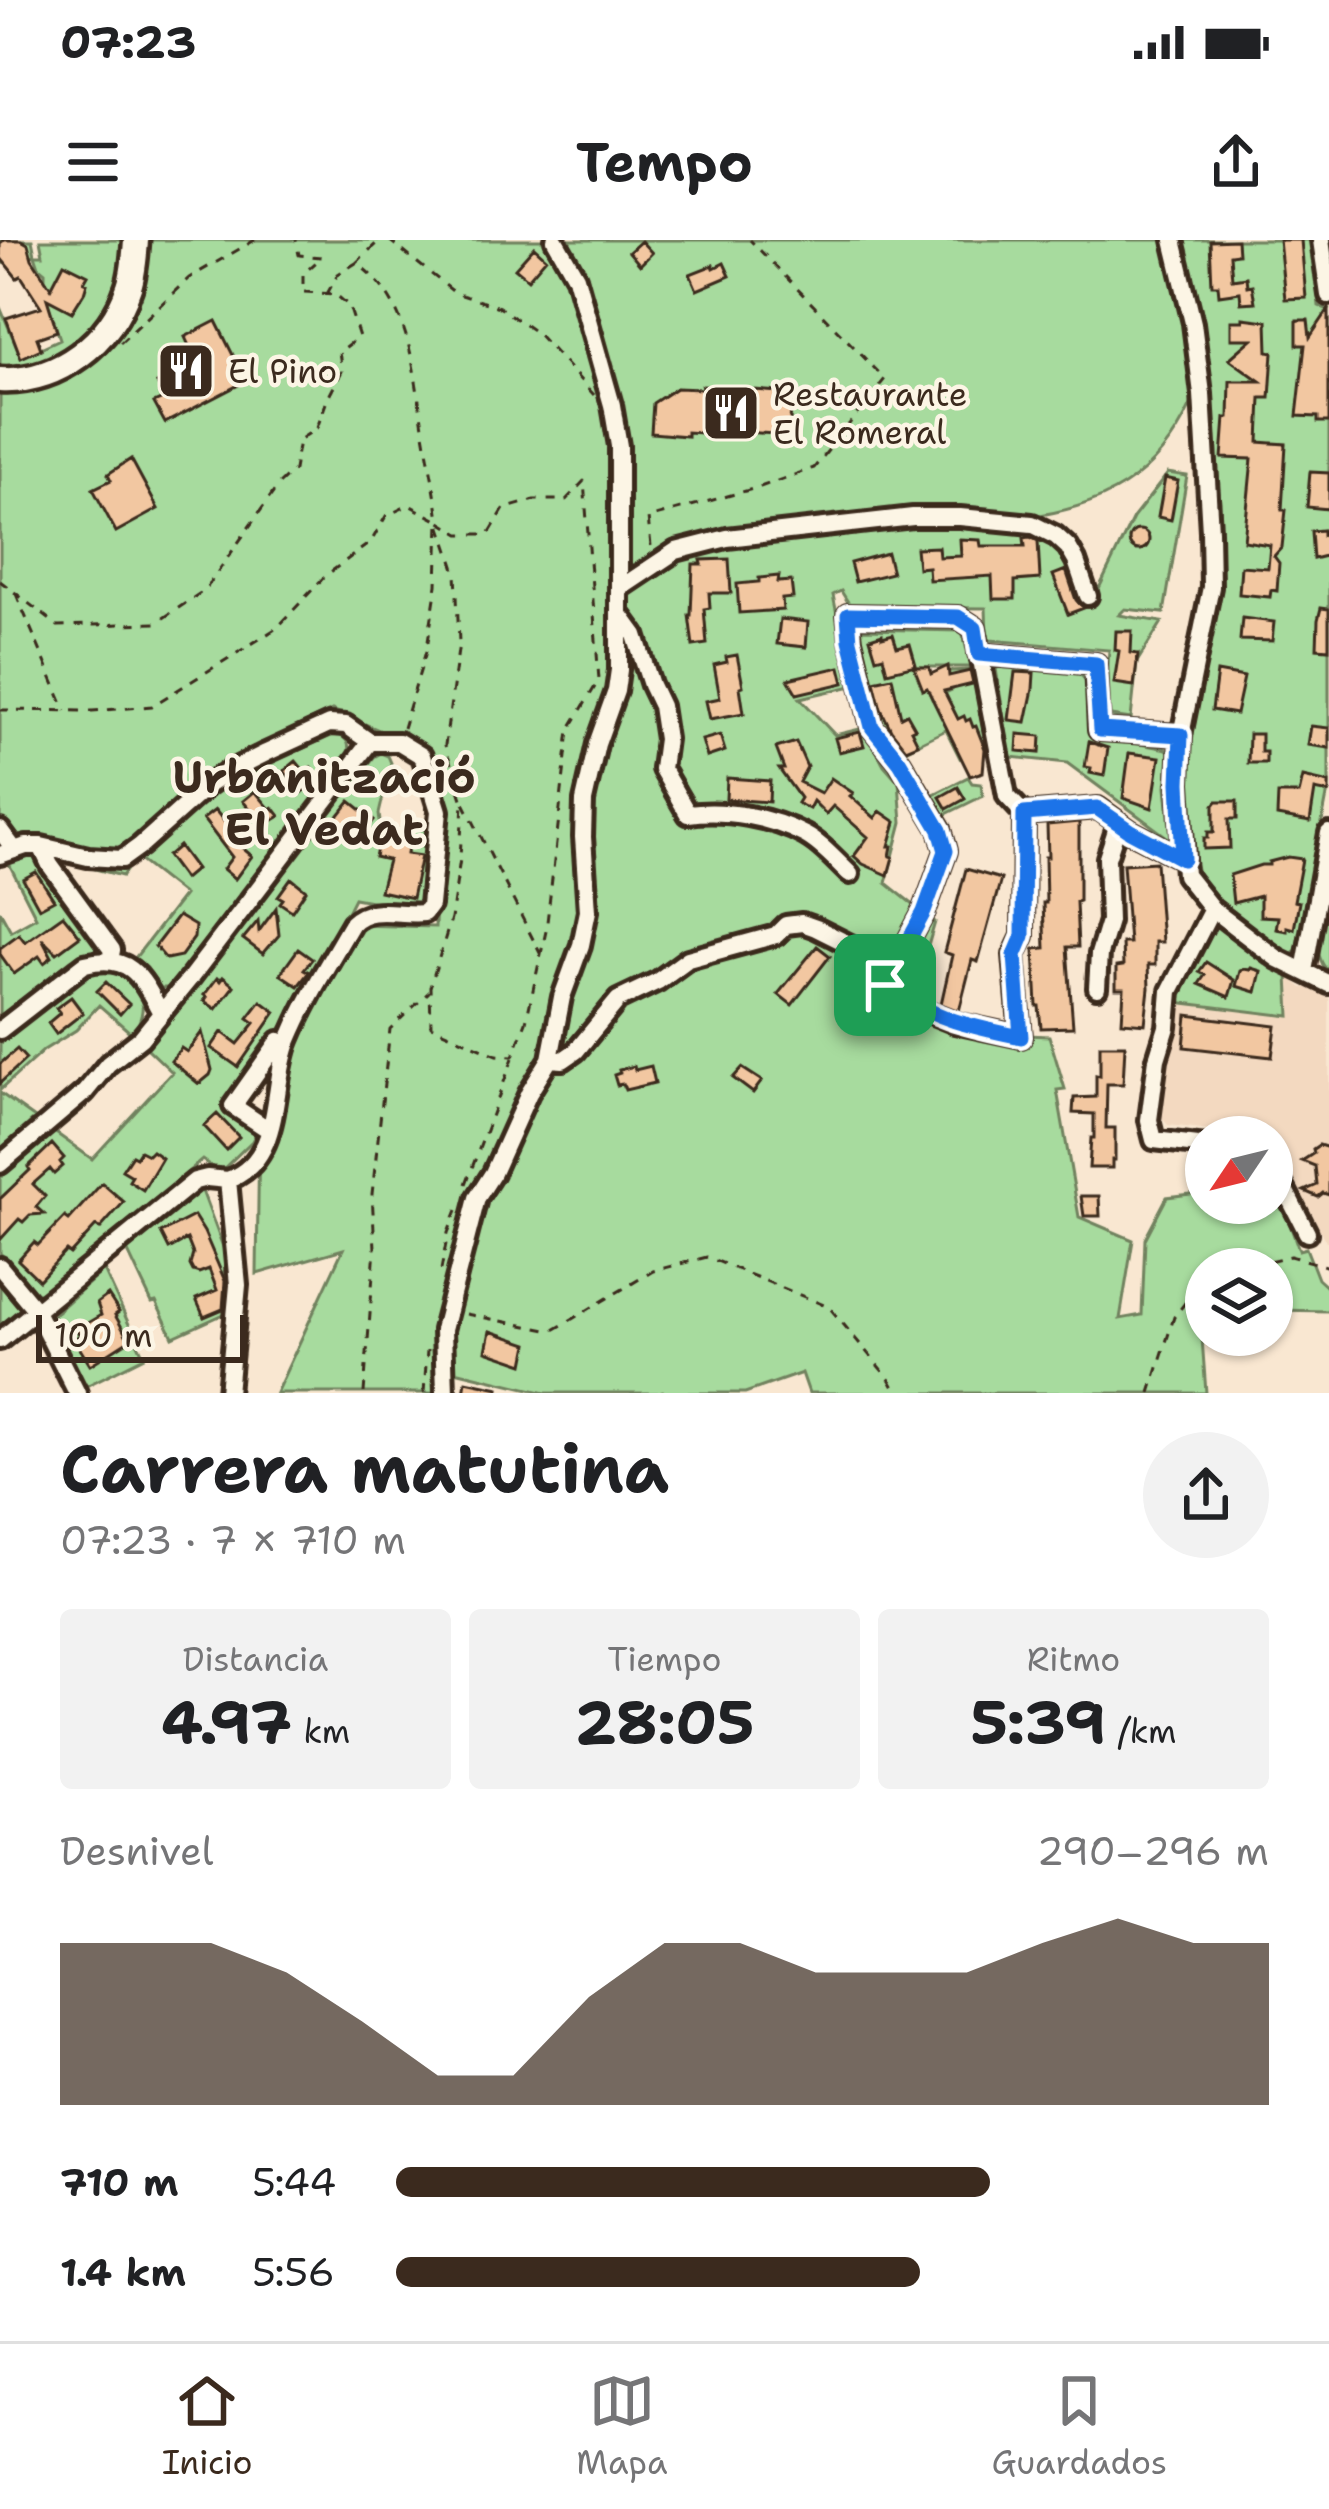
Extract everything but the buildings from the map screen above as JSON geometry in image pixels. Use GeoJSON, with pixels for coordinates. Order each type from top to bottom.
{"type":"FeatureCollection","features":[{"type":"Feature","properties":{"kind":"street"},"geometry":{"type":"LineString","coordinates":[[0,380],[33,379],[96,344],[130,286],[136,240]]}},
{"type":"Feature","properties":{"kind":"street"},"geometry":{"type":"LineString","coordinates":[[445,1393],[443,1330],[477,1198],[550,1059],[562,997],[581,945],[588,911],[584,801],[616,691],[619,446],[575,277],[555,240]]}},
{"type":"Feature","properties":{"kind":"street"},"geometry":{"type":"LineString","coordinates":[[1173,240],[1193,322],[1210,531],[1210,587],[1181,735],[1185,875],[1212,909],[1278,959],[1329,984]]}},
{"type":"Feature","properties":{"kind":"street"},"geometry":{"type":"LineString","coordinates":[[1321,240],[1329,295]]}},
{"type":"Feature","properties":{"kind":"street"},"geometry":{"type":"LineString","coordinates":[[619,590],[676,551],[727,538],[914,517],[960,517],[1032,524],[1056,536],[1076,561],[1088,596]]}},
{"type":"Feature","properties":{"kind":"street"},"geometry":{"type":"LineString","coordinates":[[618,612],[635,635],[661,706],[666,739],[662,770],[688,814],[705,812],[782,824],[809,837],[850,874]]}},
{"type":"Feature","properties":{"kind":"street"},"geometry":{"type":"LineString","coordinates":[[550,1059],[563,1060],[576,1052],[618,1000],[658,981],[688,959],[776,935],[786,925],[802,923],[850,945],[877,979],[885,985],[928,1012],[955,1023],[1021,1037],[1015,955],[1023,936],[1024,814],[1007,796],[975,628],[958,617],[848,615],[872,727],[900,762],[940,830],[946,851],[924,912],[885,985]]}},
{"type":"Feature","properties":{"kind":"street"},"geometry":{"type":"LineString","coordinates":[[979,654],[1096,664],[1100,730],[1181,735]]}},
{"type":"Feature","properties":{"kind":"street"},"geometry":{"type":"LineString","coordinates":[[0,830],[7,852],[41,846],[122,859],[224,774],[328,724],[346,725],[370,742],[398,742],[422,756],[439,811],[430,905],[424,913],[361,914],[352,923],[287,1044],[265,1144],[251,1168],[228,1180],[195,1181],[0,1340]]}},
{"type":"Feature","properties":{"kind":"street"},"geometry":{"type":"LineString","coordinates":[[0,1164],[140,1038],[370,742]]}},
{"type":"Feature","properties":{"kind":"street"},"geometry":{"type":"LineString","coordinates":[[1024,814],[1097,808],[1183,859]]}},
{"type":"Feature","properties":{"kind":"street"},"geometry":{"type":"LineString","coordinates":[[1097,988],[1099,954],[1109,921],[1107,858],[1118,824]]}},
{"type":"Feature","properties":{"kind":"street"},"geometry":{"type":"LineString","coordinates":[[1304,971],[1329,833]]}},
{"type":"Feature","properties":{"kind":"street"},"geometry":{"type":"LineString","coordinates":[[41,846],[50,866],[112,950],[110,962]]}},
{"type":"Feature","properties":{"kind":"street"},"geometry":{"type":"LineString","coordinates":[[1185,1143],[1154,1140],[1149,1120],[1170,991],[1212,909]]}},
{"type":"Feature","properties":{"kind":"street"},"geometry":{"type":"LineString","coordinates":[[0,1030],[85,964],[102,960],[142,976],[160,1011]]}},
{"type":"Feature","properties":{"kind":"street"},"geometry":{"type":"LineString","coordinates":[[269,1130],[232,1106],[280,1041],[287,1044]]}},
{"type":"Feature","properties":{"kind":"street"},"geometry":{"type":"LineString","coordinates":[[228,1180],[238,1286],[228,1393]]}},
{"type":"Feature","properties":{"kind":"street"},"geometry":{"type":"LineString","coordinates":[[1293,1205],[1307,1233]]}},
{"type":"Feature","properties":{"kind":"street"},"geometry":{"type":"LineString","coordinates":[[0,1267],[35,1310],[77,1393]]}},
{"type":"Feature","properties":{"kind":"path"},"geometry":{"type":"LineString","coordinates":[[96,344],[116,346],[190,278],[255,240]]}},
{"type":"Feature","properties":{"kind":"path"},"geometry":{"type":"LineString","coordinates":[[0,581],[58,626],[156,623],[205,590],[268,499],[294,470],[299,440],[317,428],[342,371],[339,352],[359,337],[349,306],[335,293],[303,292],[303,274],[322,257],[298,255],[296,240]]}},
{"type":"Feature","properties":{"kind":"path"},"geometry":{"type":"LineString","coordinates":[[327,294],[338,274],[380,240]]}},
{"type":"Feature","properties":{"kind":"path"},"geometry":{"type":"LineString","coordinates":[[389,240],[455,293],[499,307],[538,334],[590,394],[612,405]]}},
{"type":"Feature","properties":{"kind":"path"},"geometry":{"type":"LineString","coordinates":[[653,565],[648,518],[814,468],[885,379],[751,240]]}},
{"type":"Feature","properties":{"kind":"path"},"geometry":{"type":"LineString","coordinates":[[356,263],[375,276],[402,321],[415,366],[439,521],[456,572],[459,643],[445,746],[463,802],[541,955]]}},
{"type":"Feature","properties":{"kind":"path"},"geometry":{"type":"LineString","coordinates":[[0,710],[152,706],[277,628],[325,576],[371,542],[386,516],[409,505],[460,534],[489,534],[504,509],[533,500],[566,500],[584,481],[599,680],[569,730],[541,955],[513,1056],[497,1055],[431,1026],[430,991],[452,919],[463,802]]}},
{"type":"Feature","properties":{"kind":"path"},"geometry":{"type":"LineString","coordinates":[[398,742],[428,648],[439,521]]}},
{"type":"Feature","properties":{"kind":"path"},"geometry":{"type":"LineString","coordinates":[[15,592],[66,711]]}},
{"type":"Feature","properties":{"kind":"path"},"geometry":{"type":"LineString","coordinates":[[364,1393],[375,1249],[372,1194],[390,1029],[430,991]]}},
{"type":"Feature","properties":{"kind":"path"},"geometry":{"type":"LineString","coordinates":[[443,1330],[462,1313],[552,1331],[653,1270],[707,1257],[829,1307],[897,1393]]}},
{"type":"Feature","properties":{"kind":"path"},"geometry":{"type":"LineString","coordinates":[[1293,1257],[1329,1267]]}},
{"type":"Feature","properties":{"kind":"path"},"geometry":{"type":"LineString","coordinates":[[1150,1393],[1174,1317],[1185,1303]]}},
{"type":"Feature","properties":{"kind":"shaded area"},"geometry":{"type":"Polygon","coordinates":[[[1288,976],[1302,988],[1329,998],[1326,1242],[1293,1178],[1293,1116],[1185,1116],[1185,1127],[1168,1125],[1161,1117],[1165,1069],[1182,1003],[1290,1015],[1288,976]]]}},
{"type":"Feature","properties":{"kind":"green space"},"geometry":{"type":"Polygon","coordinates":[[[0,240],[32,240],[35,255],[0,264],[0,240]]]}},
{"type":"Feature","properties":{"kind":"green space"},"geometry":{"type":"Polygon","coordinates":[[[40,240],[1312,240],[1319,306],[1329,310],[1324,316],[1329,320],[1329,785],[1298,949],[1288,956],[1228,912],[1208,890],[1195,861],[1191,759],[1216,613],[1221,544],[1216,468],[1197,391],[1170,441],[1135,478],[1090,502],[1034,516],[1038,533],[1065,556],[1090,607],[1133,518],[1168,473],[1187,476],[1164,613],[1125,609],[1119,615],[1162,622],[1137,662],[1131,719],[1104,715],[1109,650],[990,640],[986,608],[851,607],[841,591],[833,595],[852,686],[800,698],[835,735],[864,728],[899,782],[902,822],[886,883],[935,922],[914,994],[939,1012],[1026,1035],[1049,1036],[1065,1089],[1057,1090],[1079,1217],[1133,1240],[1120,1319],[1142,1315],[1145,1239],[1167,1197],[1185,1195],[1185,1224],[1290,1224],[1299,1250],[1306,1248],[1318,1279],[1329,1289],[1329,1311],[1293,1310],[1293,1248],[1185,1248],[1185,1356],[1203,1356],[1206,1393],[809,1393],[802,1373],[745,1393],[546,1393],[455,1371],[455,1393],[276,1393],[343,1249],[257,1274],[259,1129],[316,986],[355,925],[435,927],[439,811],[426,750],[332,710],[201,773],[122,876],[61,860],[40,862],[102,948],[71,960],[0,1017],[0,911],[11,931],[36,917],[0,846],[0,307],[21,357],[60,339],[45,294],[45,272],[35,255],[43,255],[40,240]]]}},
{"type":"Feature","properties":{"kind":"green space"},"geometry":{"type":"Polygon","coordinates":[[[863,629],[962,631],[971,667],[920,667],[932,699],[952,690],[948,671],[972,670],[985,741],[960,758],[946,730],[897,754],[877,714],[859,635],[863,629]]]}},
{"type":"Feature","properties":{"kind":"green space"},"geometry":{"type":"Polygon","coordinates":[[[1002,664],[1078,672],[1089,684],[1088,719],[1097,736],[1170,752],[1166,786],[1171,840],[1067,763],[1010,757],[996,669],[1002,664]]]}},
{"type":"Feature","properties":{"kind":"green space"},"geometry":{"type":"Polygon","coordinates":[[[336,734],[348,742],[347,756],[168,988],[161,988],[135,958],[184,895],[139,860],[225,783],[336,734]]]}},
{"type":"Feature","properties":{"kind":"green space"},"geometry":{"type":"Polygon","coordinates":[[[381,753],[391,763],[380,822],[390,830],[431,829],[420,906],[354,898],[305,995],[224,1108],[257,1132],[252,1141],[220,1172],[202,1160],[44,1293],[36,1293],[0,1253],[0,1178],[53,1131],[92,1159],[172,1072],[147,1048],[381,753]]]}},
{"type":"Feature","properties":{"kind":"green space"},"geometry":{"type":"Polygon","coordinates":[[[968,777],[981,784],[983,796],[942,816],[930,796],[968,777]]]}},
{"type":"Feature","properties":{"kind":"green space"},"geometry":{"type":"Polygon","coordinates":[[[1329,878],[1329,972],[1318,941],[1329,878]]]}},
{"type":"Feature","properties":{"kind":"green space"},"geometry":{"type":"Polygon","coordinates":[[[1216,923],[1288,976],[1290,1016],[1175,1002],[1216,923]]]}},
{"type":"Feature","properties":{"kind":"green space"},"geometry":{"type":"Polygon","coordinates":[[[98,971],[122,977],[138,991],[142,1011],[132,1034],[99,1005],[76,1030],[44,1050],[0,1090],[0,1044],[80,979],[98,971]]]}},
{"type":"Feature","properties":{"kind":"green space"},"geometry":{"type":"Polygon","coordinates":[[[0,1093],[35,1118],[0,1150],[0,1093]]]}},
{"type":"Feature","properties":{"kind":"green space"},"geometry":{"type":"Polygon","coordinates":[[[201,1188],[229,1263],[222,1275],[235,1306],[173,1337],[127,1250],[201,1188]]]}},
{"type":"Feature","properties":{"kind":"green space"},"geometry":{"type":"Polygon","coordinates":[[[104,1270],[144,1357],[84,1387],[50,1318],[104,1270]]]}},
{"type":"Feature","properties":{"kind":"green space"},"geometry":{"type":"Polygon","coordinates":[[[0,1283],[22,1309],[0,1331],[0,1283]]]}},
{"type":"Feature","properties":{"kind":"place","name":"El Pino"},"geometry":{"type":"Point","coordinates":[186,371]}},
{"type":"Feature","properties":{"kind":"place","name":"Restaurante El Romeral"},"geometry":{"type":"Point","coordinates":[731,413]}},
{"type":"Feature","properties":{"kind":"district","name":"Urbanització El Vedat"},"geometry":{"type":"Point","coordinates":[324,803]}},
{"type":"Feature","properties":{"kind":"route"},"geometry":{"type":"LineString","coordinates":[[848,615],[958,617],[975,628],[979,654],[1096,664],[1100,730],[1181,735],[1183,859],[1097,808],[1024,814],[1023,936],[1015,955],[1021,1037],[955,1023],[885,985],[924,912],[946,851],[940,830],[900,762],[872,727],[848,615]]}}]}
